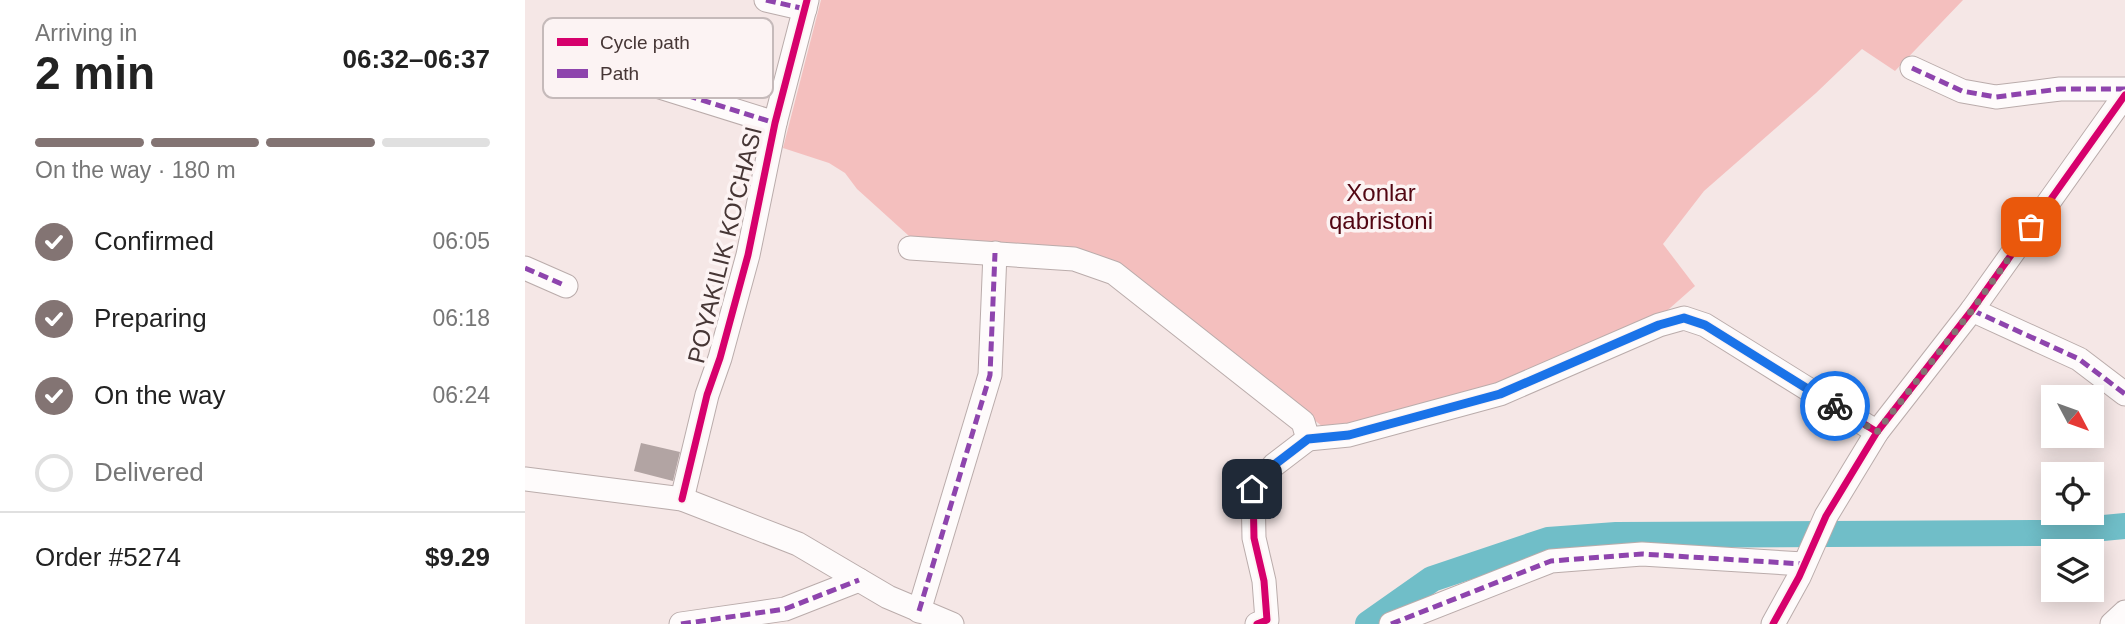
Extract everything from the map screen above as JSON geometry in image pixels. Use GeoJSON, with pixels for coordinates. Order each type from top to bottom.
{"type":"FeatureCollection","features":[{"type":"Feature","properties":{"kind":"street"},"geometry":{"type":"LineString","coordinates":[[766,0],[806,4]]}},
{"type":"Feature","properties":{"kind":"street","name":"POYAKILIK KO'CHASI"},"geometry":{"type":"LineString","coordinates":[[683,499],[707,395],[748,255],[775,123],[806,4]]}},
{"type":"Feature","properties":{"kind":"street"},"geometry":{"type":"LineString","coordinates":[[1912,68],[1962,91],[1996,97],[2060,89],[2125,89]]}},
{"type":"Feature","properties":{"kind":"street"},"geometry":{"type":"LineString","coordinates":[[1773,624],[1799,577],[1826,516],[1877,432],[1972,310],[2125,95]]}},
{"type":"Feature","properties":{"kind":"street"},"geometry":{"type":"LineString","coordinates":[[695,98],[775,123]]}},
{"type":"Feature","properties":{"kind":"street"},"geometry":{"type":"LineString","coordinates":[[910,248],[1074,259],[1114,273],[1303,422],[1308,439]]}},
{"type":"Feature","properties":{"kind":"street"},"geometry":{"type":"LineString","coordinates":[[919,611],[990,375],[995,253]]}},
{"type":"Feature","properties":{"kind":"street"},"geometry":{"type":"LineString","coordinates":[[525,268],[566,286]]}},
{"type":"Feature","properties":{"kind":"street"},"geometry":{"type":"LineString","coordinates":[[1972,310],[2080,359],[2125,394]]}},
{"type":"Feature","properties":{"kind":"street"},"geometry":{"type":"LineString","coordinates":[[1257,624],[1268,620],[1264,581],[1254,538],[1252,489],[1274,465],[1308,439],[1349,435],[1500,394],[1659,325],[1684,318],[1705,325],[1877,432]]}},
{"type":"Feature","properties":{"kind":"street"},"geometry":{"type":"LineString","coordinates":[[525,479],[683,499],[798,544],[888,597],[951,624]]}},
{"type":"Feature","properties":{"kind":"street"},"geometry":{"type":"LineString","coordinates":[[1391,624],[1551,561],[1642,554],[1803,563]]}},
{"type":"Feature","properties":{"kind":"street"},"geometry":{"type":"LineString","coordinates":[[681,624],[785,609],[859,580]]}},
{"type":"Feature","properties":{"kind":"street"},"geometry":{"type":"LineString","coordinates":[[2112,624],[2125,612]]}},
{"type":"Feature","properties":{"kind":"green space","name":"Xonlar qabristoni"},"geometry":{"type":"Polygon","coordinates":[[[821,0],[1963,0],[1895,71],[1862,49],[1704,191],[1663,244],[1695,286],[1652,324],[1572,363],[1328,431],[1123,266],[1083,250],[909,236],[857,189],[845,173],[829,163],[783,148],[821,0]]]}},
{"type":"Feature","properties":{"kind":"building"},"geometry":{"type":"Polygon","coordinates":[[[641,443],[680,452],[673,481],[634,471],[641,443]]]}},
{"type":"Feature","properties":{"kind":"waterway"},"geometry":{"type":"LineString","coordinates":[[1368,624],[1432,579],[1548,540],[1616,535],[2051,533],[2125,526]]}},
{"type":"Feature","properties":{"kind":"marked path"},"geometry":{"type":"LineString","coordinates":[[766,0],[805,9]]}},
{"type":"Feature","properties":{"kind":"marked path"},"geometry":{"type":"LineString","coordinates":[[1912,68],[1962,91],[1996,97],[2060,89],[2125,89]]}},
{"type":"Feature","properties":{"kind":"marked path"},"geometry":{"type":"LineString","coordinates":[[695,98],[775,123]]}},
{"type":"Feature","properties":{"kind":"marked path"},"geometry":{"type":"LineString","coordinates":[[919,611],[990,375],[995,253]]}},
{"type":"Feature","properties":{"kind":"marked path"},"geometry":{"type":"LineString","coordinates":[[525,268],[566,286]]}},
{"type":"Feature","properties":{"kind":"marked path"},"geometry":{"type":"LineString","coordinates":[[1972,310],[2079,359],[2125,394]]}},
{"type":"Feature","properties":{"kind":"marked path"},"geometry":{"type":"LineString","coordinates":[[1391,624],[1551,561],[1642,554],[1803,564]]}},
{"type":"Feature","properties":{"kind":"marked path"},"geometry":{"type":"LineString","coordinates":[[681,624],[785,609],[859,580]]}},
{"type":"Feature","properties":{"kind":"cycle path"},"geometry":{"type":"LineString","coordinates":[[682,499],[707,395],[748,255],[775,123],[807,0]]}},
{"type":"Feature","properties":{"kind":"cycle path"},"geometry":{"type":"LineString","coordinates":[[1773,624],[1799,577],[1826,516],[1877,432],[1972,310],[2125,95]]}},
{"type":"Feature","properties":{"kind":"cycle path"},"geometry":{"type":"LineString","coordinates":[[1257,624],[1267,620],[1264,581],[1254,538],[1253,489],[1274,465],[1308,439],[1349,435],[1500,394],[1659,325],[1684,318],[1705,325],[1877,432]]}},
{"type":"Feature","properties":{"kind":"way so far"},"geometry":{"type":"LineString","coordinates":[[1835,406],[1877,432],[1972,310],[2031,227]]}},
{"type":"Feature","properties":{"kind":"route"},"geometry":{"type":"LineString","coordinates":[[1252,489],[1274,465],[1308,439],[1349,435],[1500,394],[1659,325],[1684,318],[1705,325],[1835,406]]}}]}
